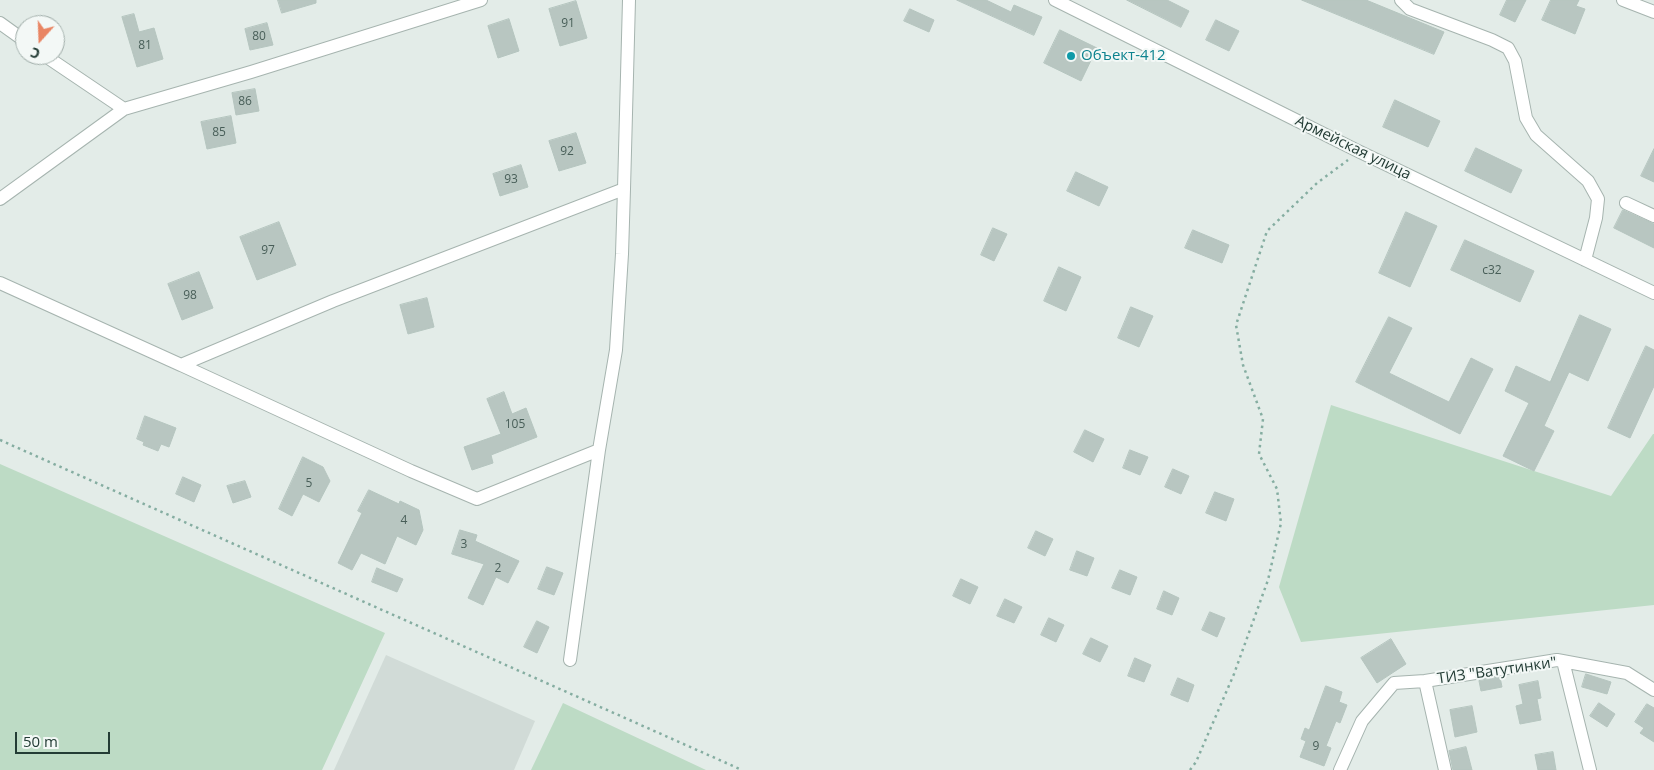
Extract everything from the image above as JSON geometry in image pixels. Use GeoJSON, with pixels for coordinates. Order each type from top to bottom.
{"type":"FeatureCollection","features":[{"type":"Feature","properties":{"kind":"street"},"geometry":{"type":"LineString","coordinates":[[0,200],[124,109],[251,72],[481,0]]}},
{"type":"Feature","properties":{"kind":"street"},"geometry":{"type":"LineString","coordinates":[[570,660],[599,450],[616,350],[622,254],[629,0]]}},
{"type":"Feature","properties":{"kind":"street","name":"Армейская улица"},"geometry":{"type":"LineString","coordinates":[[1055,0],[1358,152],[1654,293]]}},
{"type":"Feature","properties":{"kind":"street"},"geometry":{"type":"LineString","coordinates":[[1401,0],[1410,9],[1492,40],[1508,48],[1515,61],[1526,118],[1536,135],[1588,181],[1598,199],[1596,218],[1585,260]]}},
{"type":"Feature","properties":{"kind":"street"},"geometry":{"type":"LineString","coordinates":[[1624,0],[1654,12]]}},
{"type":"Feature","properties":{"kind":"street"},"geometry":{"type":"LineString","coordinates":[[0,23],[15,34]]}},
{"type":"Feature","properties":{"kind":"street"},"geometry":{"type":"LineString","coordinates":[[59,65],[124,109]]}},
{"type":"Feature","properties":{"kind":"street"},"geometry":{"type":"LineString","coordinates":[[182,365],[333,301],[624,189]]}},
{"type":"Feature","properties":{"kind":"street"},"geometry":{"type":"LineString","coordinates":[[1626,203],[1654,216]]}},
{"type":"Feature","properties":{"kind":"street"},"geometry":{"type":"LineString","coordinates":[[0,283],[411,471],[477,499],[599,450]]}},
{"type":"Feature","properties":{"kind":"street","name":"ТИЗ \"Ватутинки\""},"geometry":{"type":"LineString","coordinates":[[1445,770],[1425,681],[1557,660],[1627,673],[1654,690]]}},
{"type":"Feature","properties":{"kind":"street"},"geometry":{"type":"LineString","coordinates":[[1563,661],[1590,770]]}},
{"type":"Feature","properties":{"kind":"street"},"geometry":{"type":"LineString","coordinates":[[1340,770],[1362,721],[1394,683],[1425,681]]}},
{"type":"Feature","properties":{"kind":"path"},"geometry":{"type":"LineString","coordinates":[[1190,770],[1196,762],[1234,674],[1268,580],[1281,523],[1277,489],[1259,454],[1263,419],[1243,365],[1236,325],[1267,231],[1317,183],[1358,152]]}},
{"type":"Feature","properties":{"kind":"path"},"geometry":{"type":"LineString","coordinates":[[0,440],[742,770]]}},
{"type":"Feature","properties":{"kind":"shaded area"},"geometry":{"type":"Polygon","coordinates":[[[386,655],[535,721],[514,770],[334,770],[386,655]]]}},
{"type":"Feature","properties":{"kind":"green space"},"geometry":{"type":"Polygon","coordinates":[[[1331,405],[1611,496],[1654,434],[1654,605],[1301,642],[1279,587],[1331,405]]]}},
{"type":"Feature","properties":{"kind":"green space"},"geometry":{"type":"Polygon","coordinates":[[[0,464],[385,633],[322,770],[0,770],[0,464]]]}},
{"type":"Feature","properties":{"kind":"green space"},"geometry":{"type":"Polygon","coordinates":[[[563,703],[706,770],[531,770],[563,703]]]}},
{"type":"Feature","properties":{"kind":"building"},"geometry":{"type":"Polygon","coordinates":[[[278,0],[316,0],[316,3],[282,13],[278,0]]]}},
{"type":"Feature","properties":{"kind":"building"},"geometry":{"type":"Polygon","coordinates":[[[957,0],[986,0],[1011,12],[1014,5],[1042,17],[1034,35],[957,0]]]}},
{"type":"Feature","properties":{"kind":"building"},"geometry":{"type":"Polygon","coordinates":[[[1127,0],[1167,0],[1189,11],[1181,27],[1127,0]]]}},
{"type":"Feature","properties":{"kind":"building"},"geometry":{"type":"Polygon","coordinates":[[[1302,0],[1366,0],[1444,32],[1434,54],[1302,0]]]}},
{"type":"Feature","properties":{"kind":"building"},"geometry":{"type":"Polygon","coordinates":[[[1507,0],[1526,0],[1515,22],[1500,15],[1507,0]]]}},
{"type":"Feature","properties":{"kind":"building"},"geometry":{"type":"Polygon","coordinates":[[[1551,0],[1579,0],[1576,6],[1585,9],[1575,34],[1542,20],[1551,0]]]}},
{"type":"Feature","properties":{"kind":"building"},"geometry":{"type":"Polygon","coordinates":[[[576,1],[587,38],[560,46],[549,9],[576,1]]]}},
{"type":"Feature","properties":{"kind":"building"},"geometry":{"type":"Polygon","coordinates":[[[910,9],[934,20],[929,32],[904,21],[910,9]]]}},
{"type":"Feature","properties":{"kind":"building"},"geometry":{"type":"Polygon","coordinates":[[[134,14],[139,32],[154,28],[163,59],[137,67],[122,17],[134,14]]]}},
{"type":"Feature","properties":{"kind":"building"},"geometry":{"type":"Polygon","coordinates":[[[509,19],[519,51],[498,58],[488,26],[509,19]]]}},
{"type":"Feature","properties":{"kind":"building"},"geometry":{"type":"Polygon","coordinates":[[[1216,20],[1239,31],[1229,51],[1206,40],[1216,20]]]}},
{"type":"Feature","properties":{"kind":"building"},"geometry":{"type":"Polygon","coordinates":[[[267,23],[273,45],[250,50],[245,29],[267,23]]]}},
{"type":"Feature","properties":{"kind":"building","name":"Объект-412"},"geometry":{"type":"Polygon","coordinates":[[[1060,30],[1097,48],[1081,81],[1044,63],[1060,30]]]}},
{"type":"Feature","properties":{"kind":"building"},"geometry":{"type":"Polygon","coordinates":[[[255,89],[259,111],[236,115],[232,93],[255,89]]]}},
{"type":"Feature","properties":{"kind":"building"},"geometry":{"type":"Polygon","coordinates":[[[1395,100],[1440,121],[1428,147],[1383,127],[1395,100]]]}},
{"type":"Feature","properties":{"kind":"building"},"geometry":{"type":"Polygon","coordinates":[[[231,116],[236,143],[207,149],[201,122],[231,116]]]}},
{"type":"Feature","properties":{"kind":"building"},"geometry":{"type":"Polygon","coordinates":[[[576,133],[586,163],[559,171],[549,141],[576,133]]]}},
{"type":"Feature","properties":{"kind":"building"},"geometry":{"type":"Polygon","coordinates":[[[1476,148],[1522,170],[1511,193],[1465,171],[1476,148]]]}},
{"type":"Feature","properties":{"kind":"building"},"geometry":{"type":"Polygon","coordinates":[[[1654,149],[1654,182],[1641,176],[1654,149]]]}},
{"type":"Feature","properties":{"kind":"building"},"geometry":{"type":"Polygon","coordinates":[[[521,165],[528,187],[500,196],[493,174],[521,165]]]}},
{"type":"Feature","properties":{"kind":"building"},"geometry":{"type":"Polygon","coordinates":[[[1076,172],[1108,187],[1099,206],[1067,191],[1076,172]]]}},
{"type":"Feature","properties":{"kind":"building"},"geometry":{"type":"Polygon","coordinates":[[[1623,210],[1654,224],[1654,248],[1614,228],[1623,210]]]}},
{"type":"Feature","properties":{"kind":"building"},"geometry":{"type":"Polygon","coordinates":[[[1406,212],[1437,226],[1410,287],[1379,273],[1406,212]]]}},
{"type":"Feature","properties":{"kind":"building"},"geometry":{"type":"Polygon","coordinates":[[[279,222],[296,265],[257,280],[240,237],[279,222]]]}},
{"type":"Feature","properties":{"kind":"building"},"geometry":{"type":"Polygon","coordinates":[[[993,228],[1007,234],[994,261],[981,255],[993,228]]]}},
{"type":"Feature","properties":{"kind":"building"},"geometry":{"type":"Polygon","coordinates":[[[1193,230],[1229,245],[1222,263],[1185,248],[1193,230]]]}},
{"type":"Feature","properties":{"kind":"building"},"geometry":{"type":"Polygon","coordinates":[[[1465,240],[1534,271],[1520,302],[1451,270],[1465,240]]]}},
{"type":"Feature","properties":{"kind":"building"},"geometry":{"type":"Polygon","coordinates":[[[1059,267],[1081,277],[1066,311],[1044,301],[1059,267]]]}},
{"type":"Feature","properties":{"kind":"building"},"geometry":{"type":"Polygon","coordinates":[[[199,272],[213,308],[182,320],[168,284],[199,272]]]}},
{"type":"Feature","properties":{"kind":"building"},"geometry":{"type":"Polygon","coordinates":[[[427,298],[434,327],[408,334],[400,305],[427,298]]]}},
{"type":"Feature","properties":{"kind":"building"},"geometry":{"type":"Polygon","coordinates":[[[1131,307],[1153,316],[1139,347],[1118,338],[1131,307]]]}},
{"type":"Feature","properties":{"kind":"building"},"geometry":{"type":"Polygon","coordinates":[[[1580,315],[1611,329],[1588,381],[1569,372],[1544,426],[1554,431],[1534,471],[1503,456],[1529,403],[1505,391],[1516,366],[1550,382],[1580,315]]]}},
{"type":"Feature","properties":{"kind":"building"},"geometry":{"type":"Polygon","coordinates":[[[1389,317],[1412,328],[1389,373],[1449,402],[1471,358],[1493,369],[1460,434],[1356,382],[1389,317]]]}},
{"type":"Feature","properties":{"kind":"building"},"geometry":{"type":"Polygon","coordinates":[[[1646,346],[1654,350],[1654,386],[1630,438],[1608,428],[1646,346]]]}},
{"type":"Feature","properties":{"kind":"building"},"geometry":{"type":"Polygon","coordinates":[[[504,392],[512,414],[526,408],[537,437],[491,455],[493,463],[472,470],[464,447],[501,434],[487,399],[504,392]]]}},
{"type":"Feature","properties":{"kind":"building"},"geometry":{"type":"Polygon","coordinates":[[[145,416],[176,428],[169,447],[161,444],[158,451],[143,445],[144,442],[137,439],[145,416]]]}},
{"type":"Feature","properties":{"kind":"building"},"geometry":{"type":"Polygon","coordinates":[[[1085,430],[1104,439],[1093,462],[1074,452],[1085,430]]]}},
{"type":"Feature","properties":{"kind":"building"},"geometry":{"type":"Polygon","coordinates":[[[1130,450],[1148,457],[1140,475],[1123,468],[1130,450]]]}},
{"type":"Feature","properties":{"kind":"building"},"geometry":{"type":"Polygon","coordinates":[[[303,457],[323,467],[330,481],[319,502],[303,494],[292,516],[279,509],[303,457]]]}},
{"type":"Feature","properties":{"kind":"building"},"geometry":{"type":"Polygon","coordinates":[[[1173,469],[1189,476],[1181,494],[1165,487],[1173,469]]]}},
{"type":"Feature","properties":{"kind":"building"},"geometry":{"type":"Polygon","coordinates":[[[183,477],[201,485],[194,502],[176,494],[183,477]]]}},
{"type":"Feature","properties":{"kind":"building"},"geometry":{"type":"Polygon","coordinates":[[[245,481],[251,497],[233,503],[227,486],[245,481]]]}},
{"type":"Feature","properties":{"kind":"building"},"geometry":{"type":"Polygon","coordinates":[[[369,490],[399,504],[400,501],[419,510],[423,530],[416,545],[397,536],[385,564],[361,553],[352,570],[338,563],[362,513],[358,511],[369,490]]]}},
{"type":"Feature","properties":{"kind":"building"},"geometry":{"type":"Polygon","coordinates":[[[1215,492],[1234,499],[1226,521],[1206,513],[1215,492]]]}},
{"type":"Feature","properties":{"kind":"building"},"geometry":{"type":"Polygon","coordinates":[[[460,530],[477,535],[475,541],[519,561],[508,583],[496,577],[483,605],[468,598],[484,564],[452,554],[460,530]]]}},
{"type":"Feature","properties":{"kind":"building"},"geometry":{"type":"Polygon","coordinates":[[[1036,531],[1053,539],[1045,556],[1028,548],[1036,531]]]}},
{"type":"Feature","properties":{"kind":"building"},"geometry":{"type":"Polygon","coordinates":[[[1077,551],[1094,558],[1087,576],[1070,570],[1077,551]]]}},
{"type":"Feature","properties":{"kind":"building"},"geometry":{"type":"Polygon","coordinates":[[[547,567],[563,573],[554,595],[538,589],[547,567]]]}},
{"type":"Feature","properties":{"kind":"building"},"geometry":{"type":"Polygon","coordinates":[[[377,568],[403,579],[397,592],[372,582],[377,568]]]}},
{"type":"Feature","properties":{"kind":"building"},"geometry":{"type":"Polygon","coordinates":[[[1120,570],[1137,577],[1130,595],[1112,588],[1120,570]]]}},
{"type":"Feature","properties":{"kind":"building"},"geometry":{"type":"Polygon","coordinates":[[[961,579],[978,587],[970,604],[953,596],[961,579]]]}},
{"type":"Feature","properties":{"kind":"building"},"geometry":{"type":"Polygon","coordinates":[[[1164,591],[1179,598],[1172,615],[1157,609],[1164,591]]]}},
{"type":"Feature","properties":{"kind":"building"},"geometry":{"type":"Polygon","coordinates":[[[1005,599],[1022,607],[1014,623],[997,616],[1005,599]]]}},
{"type":"Feature","properties":{"kind":"building"},"geometry":{"type":"Polygon","coordinates":[[[1210,612],[1225,618],[1217,637],[1202,630],[1210,612]]]}},
{"type":"Feature","properties":{"kind":"building"},"geometry":{"type":"Polygon","coordinates":[[[1049,618],[1064,625],[1056,642],[1041,635],[1049,618]]]}},
{"type":"Feature","properties":{"kind":"building"},"geometry":{"type":"Polygon","coordinates":[[[537,621],[549,627],[537,653],[524,647],[537,621]]]}},
{"type":"Feature","properties":{"kind":"building"},"geometry":{"type":"Polygon","coordinates":[[[1091,638],[1108,646],[1100,662],[1083,654],[1091,638]]]}},
{"type":"Feature","properties":{"kind":"building"},"geometry":{"type":"Polygon","coordinates":[[[1391,639],[1406,664],[1377,683],[1361,658],[1391,639]]]}},
{"type":"Feature","properties":{"kind":"building"},"geometry":{"type":"Polygon","coordinates":[[[1135,658],[1151,665],[1144,682],[1128,676],[1135,658]]]}},
{"type":"Feature","properties":{"kind":"building"},"geometry":{"type":"Polygon","coordinates":[[[1586,674],[1611,682],[1607,694],[1582,687],[1586,674]]]}},
{"type":"Feature","properties":{"kind":"building"},"geometry":{"type":"Polygon","coordinates":[[[1500,677],[1502,687],[1481,691],[1479,681],[1500,677]]]}},
{"type":"Feature","properties":{"kind":"building"},"geometry":{"type":"Polygon","coordinates":[[[1178,678],[1194,685],[1188,702],[1171,695],[1178,678]]]}},
{"type":"Feature","properties":{"kind":"building"},"geometry":{"type":"Polygon","coordinates":[[[1538,681],[1541,698],[1537,699],[1541,720],[1520,724],[1516,706],[1523,704],[1519,685],[1538,681]]]}},
{"type":"Feature","properties":{"kind":"building"},"geometry":{"type":"Polygon","coordinates":[[[1326,686],[1342,692],[1339,702],[1347,705],[1340,723],[1336,721],[1326,746],[1331,748],[1324,766],[1300,757],[1306,741],[1301,739],[1305,728],[1309,730],[1326,686]]]}},
{"type":"Feature","properties":{"kind":"building"},"geometry":{"type":"Polygon","coordinates":[[[1599,703],[1615,714],[1607,727],[1590,716],[1599,703]]]}},
{"type":"Feature","properties":{"kind":"building"},"geometry":{"type":"Polygon","coordinates":[[[1647,704],[1654,708],[1654,742],[1640,733],[1644,728],[1635,722],[1647,704]]]}},
{"type":"Feature","properties":{"kind":"building"},"geometry":{"type":"Polygon","coordinates":[[[1472,706],[1477,732],[1455,737],[1450,710],[1472,706]]]}},
{"type":"Feature","properties":{"kind":"building"},"geometry":{"type":"Polygon","coordinates":[[[1466,747],[1472,770],[1453,770],[1449,751],[1466,747]]]}},
{"type":"Feature","properties":{"kind":"building"},"geometry":{"type":"Polygon","coordinates":[[[1553,752],[1556,770],[1538,770],[1535,755],[1553,752]]]}},
{"type":"Feature","properties":{"kind":"place","name":"Объект-412"},"geometry":{"type":"Point","coordinates":[1071,56]}}]}
